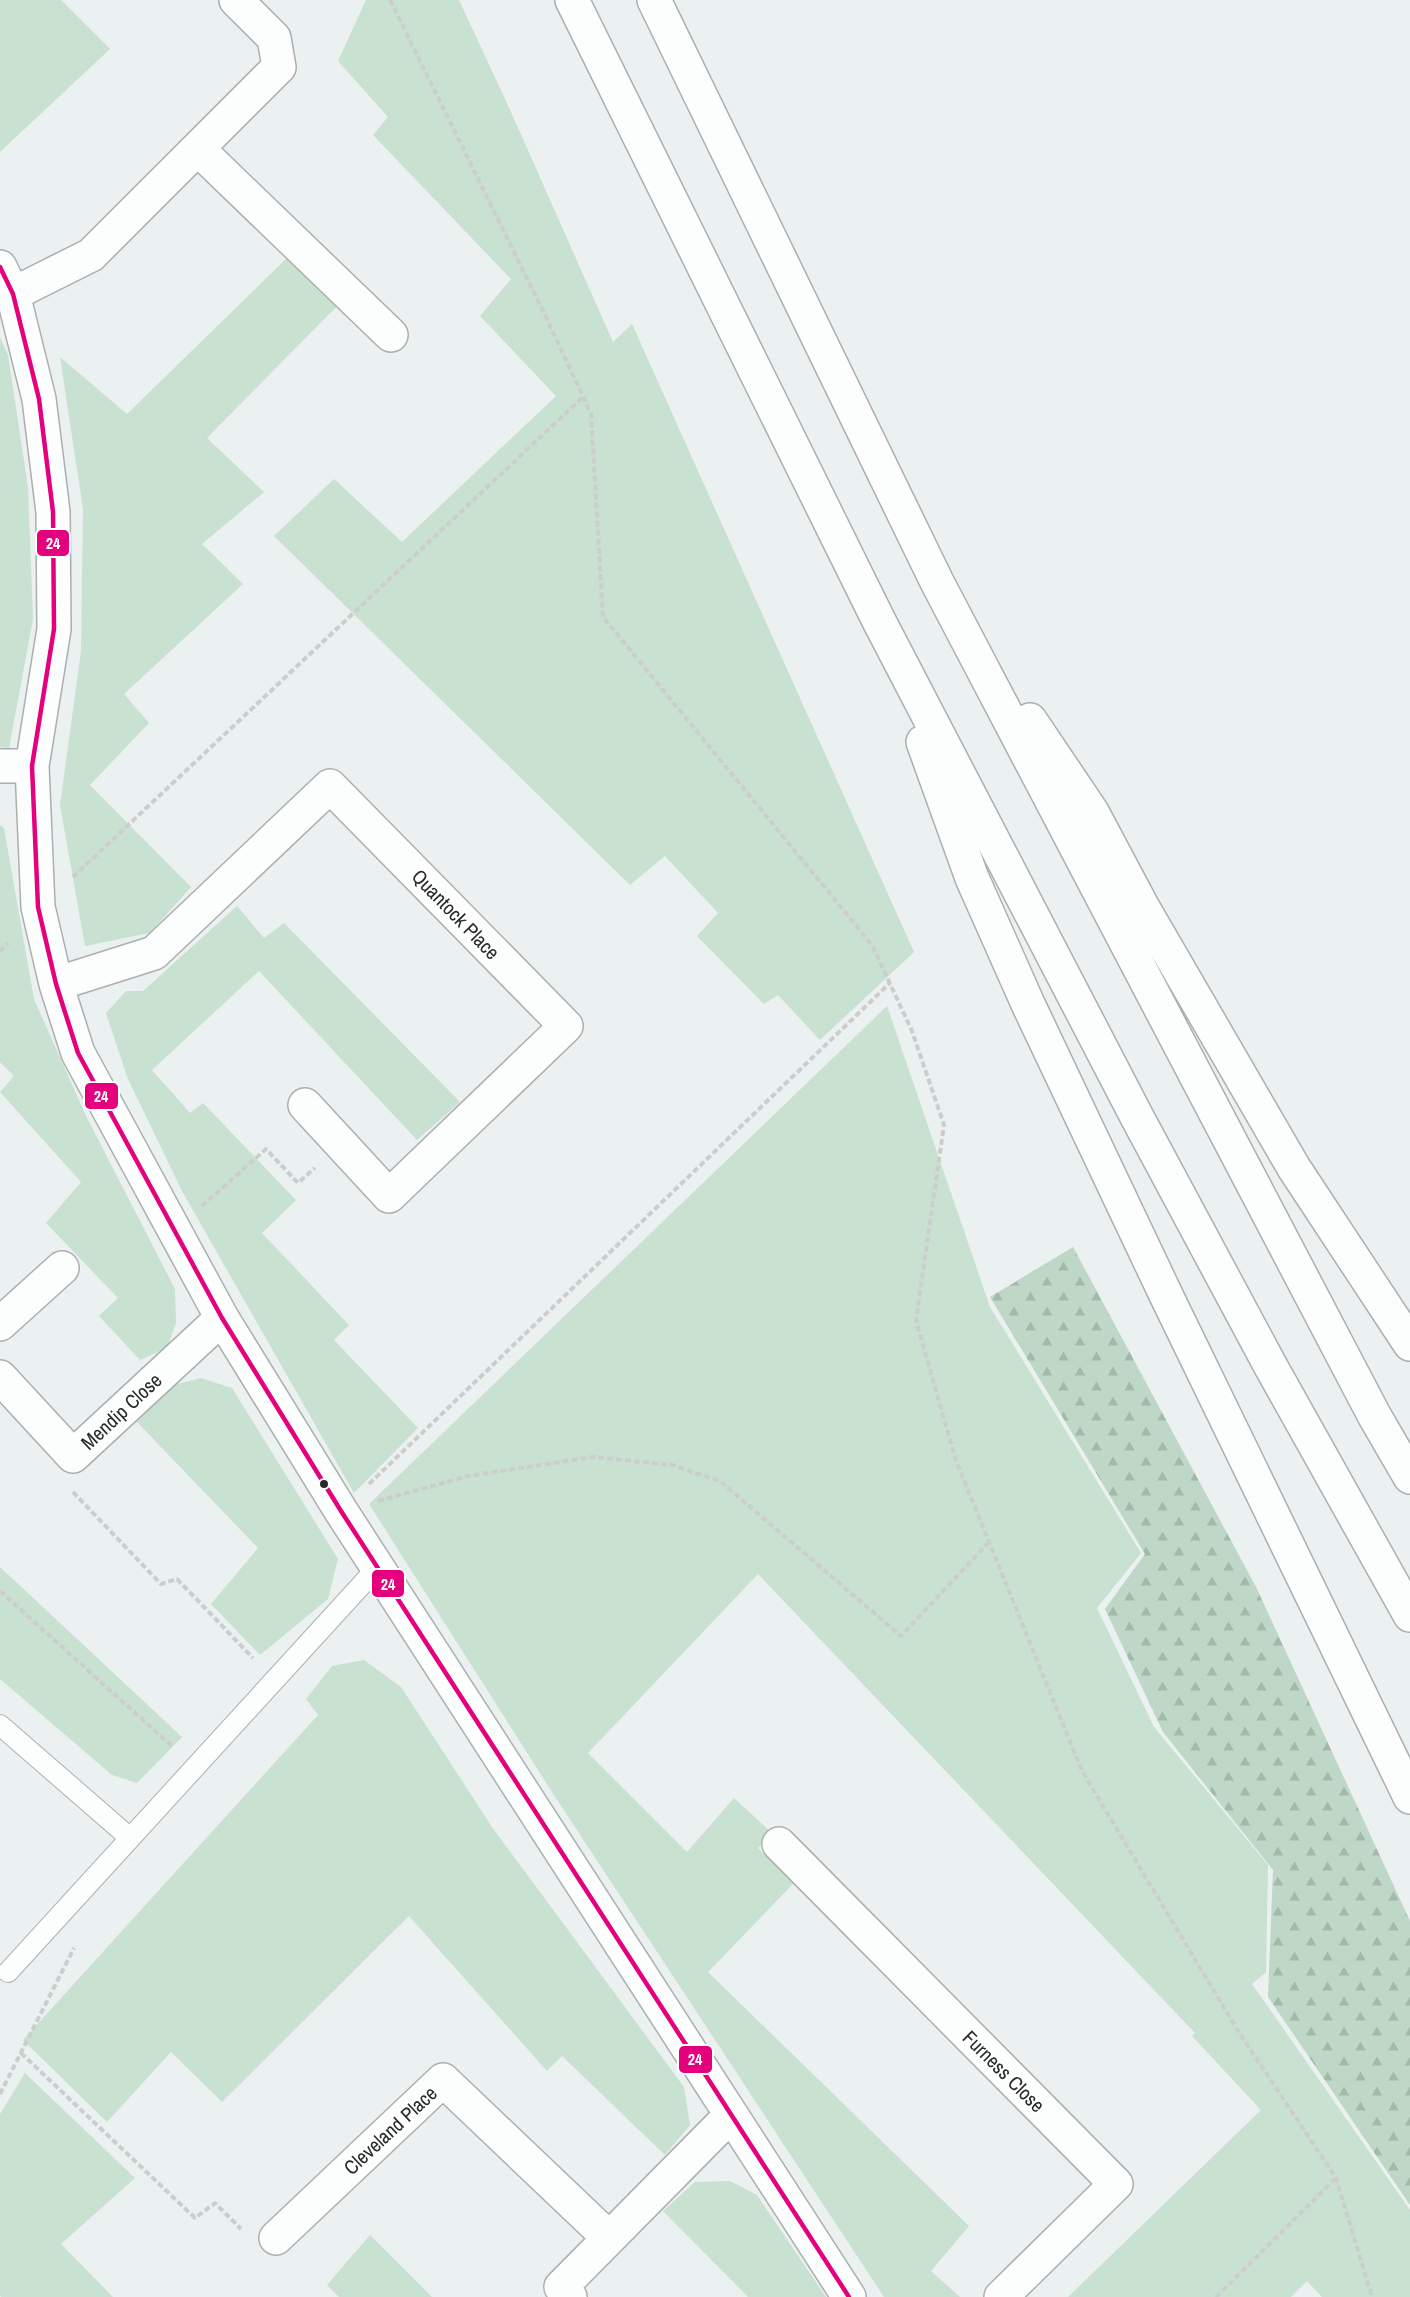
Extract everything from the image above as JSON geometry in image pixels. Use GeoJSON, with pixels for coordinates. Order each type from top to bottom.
{"type":"FeatureCollection","features":[{"type":"Feature","properties":{"kind":"main road"},"geometry":{"type":"LineString","coordinates":[[236,0],[274,38],[279,67],[91,255],[6,281],[39,399],[53,512],[54,629],[16,766],[38,907],[56,984],[78,1053],[222,1318],[377,1568],[849,2297]]}},
{"type":"Feature","properties":{"kind":"main road"},"geometry":{"type":"LineString","coordinates":[[572,0],[878,618],[1137,1117],[1270,1365],[1410,1615]]}},
{"type":"Feature","properties":{"kind":"main road"},"geometry":{"type":"LineString","coordinates":[[654,0],[937,582],[1368,1404],[1410,1477]]}},
{"type":"Feature","properties":{"kind":"main road"},"geometry":{"type":"LineString","coordinates":[[198,149],[391,335]]}},
{"type":"Feature","properties":{"kind":"main road"},"geometry":{"type":"LineString","coordinates":[[937,582],[1092,812],[1142,906],[1294,1168],[1410,1344]]}},
{"type":"Feature","properties":{"kind":"main road"},"geometry":{"type":"LineString","coordinates":[[878,618],[972,878],[1028,1004],[1410,1797]]}},
{"type":"Feature","properties":{"kind":"main road","name":"Quantock Place"},"geometry":{"type":"LineString","coordinates":[[56,984],[154,953],[330,786],[566,1026],[389,1196],[305,1105]]}},
{"type":"Feature","properties":{"kind":"main road"},"geometry":{"type":"LineString","coordinates":[[0,1324],[62,1268]]}},
{"type":"Feature","properties":{"kind":"main road","name":"Mendip Close"},"geometry":{"type":"LineString","coordinates":[[0,1377],[73,1456],[222,1318]]}},
{"type":"Feature","properties":{"kind":"main road","name":"Furness Close"},"geometry":{"type":"LineString","coordinates":[[779,1844],[1116,2184],[1002,2297]]}},
{"type":"Feature","properties":{"kind":"main road","name":"Cleveland Place"},"geometry":{"type":"LineString","coordinates":[[276,2238],[443,2080],[609,2238]]}},
{"type":"Feature","properties":{"kind":"main road"},"geometry":{"type":"LineString","coordinates":[[570,2297],[561,2287],[731,2115]]}},
{"type":"Feature","properties":{"kind":"lane"},"geometry":{"type":"LineString","coordinates":[[8,1972],[377,1568]]}},
{"type":"Feature","properties":{"kind":"lane"},"geometry":{"type":"LineString","coordinates":[[0,1725],[130,1838]]}},
{"type":"Feature","properties":{"kind":"path"},"geometry":{"type":"LineString","coordinates":[[390,0],[540,304],[591,414],[603,617],[872,945],[912,1031],[944,1125],[916,1320],[955,1458],[1082,1771],[1238,2031],[1336,2178],[1372,2297]]}},
{"type":"Feature","properties":{"kind":"path"},"geometry":{"type":"LineString","coordinates":[[68,881],[583,397]]}},
{"type":"Feature","properties":{"kind":"path"},"geometry":{"type":"LineString","coordinates":[[341,1511],[890,983]]}},
{"type":"Feature","properties":{"kind":"path"},"geometry":{"type":"LineString","coordinates":[[174,1230],[266,1149],[298,1183],[340,1144]]}},
{"type":"Feature","properties":{"kind":"path"},"geometry":{"type":"LineString","coordinates":[[73,1456],[62,1481],[161,1584],[177,1579],[274,1680]]}},
{"type":"Feature","properties":{"kind":"path"},"geometry":{"type":"LineString","coordinates":[[341,1511],[468,1476],[592,1457],[672,1465],[720,1481],[901,1636],[989,1542]]}},
{"type":"Feature","properties":{"kind":"path"},"geometry":{"type":"LineString","coordinates":[[0,1591],[195,1768]]}},
{"type":"Feature","properties":{"kind":"path"},"geometry":{"type":"LineString","coordinates":[[0,2094],[77,1941]]}},
{"type":"Feature","properties":{"kind":"path"},"geometry":{"type":"LineString","coordinates":[[21,2053],[195,2218],[215,2204],[252,2241],[276,2238]]}},
{"type":"Feature","properties":{"kind":"path"},"geometry":{"type":"LineString","coordinates":[[1216,2297],[1336,2178]]}},
{"type":"Feature","properties":{"kind":"green space"},"geometry":{"type":"Polygon","coordinates":[[[0,0],[61,0],[110,49],[0,152],[0,0]]]}},
{"type":"Feature","properties":{"kind":"green space"},"geometry":{"type":"Polygon","coordinates":[[[366,0],[459,0],[613,342],[632,324],[914,952],[820,1040],[778,995],[764,1004],[697,936],[718,913],[665,856],[630,885],[274,536],[334,479],[402,542],[556,396],[480,316],[511,279],[373,135],[388,117],[338,61],[366,0]]]}},
{"type":"Feature","properties":{"kind":"green space"},"geometry":{"type":"Polygon","coordinates":[[[286,259],[338,305],[207,438],[264,492],[202,544],[243,584],[124,694],[149,723],[90,785],[191,887],[150,933],[85,946],[60,805],[81,651],[83,509],[60,357],[127,414],[286,259]]]}},
{"type":"Feature","properties":{"kind":"green space"},"geometry":{"type":"Polygon","coordinates":[[[0,337],[8,355],[28,487],[33,619],[9,748],[0,747],[0,337]]]}},
{"type":"Feature","properties":{"kind":"green space"},"geometry":{"type":"Polygon","coordinates":[[[0,825],[4,828],[34,999],[86,1116],[175,1289],[176,1323],[167,1348],[140,1360],[99,1316],[118,1298],[46,1223],[81,1182],[0,1092],[14,1076],[0,1062],[0,825]]]}},
{"type":"Feature","properties":{"kind":"green space"},"geometry":{"type":"Polygon","coordinates":[[[237,906],[264,938],[284,923],[460,1102],[417,1140],[259,971],[152,1070],[190,1113],[203,1103],[296,1200],[262,1233],[349,1325],[334,1340],[418,1428],[354,1493],[182,1191],[128,1079],[106,1013],[126,991],[143,991],[237,906]]]}},
{"type":"Feature","properties":{"kind":"green space"},"geometry":{"type":"Polygon","coordinates":[[[887,1006],[990,1307],[1141,1553],[1097,1608],[1154,1727],[1268,1865],[1266,1972],[1252,1984],[1410,2210],[1410,2297],[1322,2297],[1307,2281],[1291,2297],[1068,2297],[1261,2110],[1192,2036],[1195,2033],[758,1574],[588,1753],[687,1852],[734,1798],[773,1834],[758,1848],[793,1884],[708,1972],[969,2226],[931,2271],[960,2297],[884,2297],[550,1789],[369,1504],[887,1006]]]}},
{"type":"Feature","properties":{"kind":"green space"},"geometry":{"type":"Polygon","coordinates":[[[1073,1247],[1256,1587],[1410,1921],[1410,2205],[1268,1997],[1273,1870],[1163,1732],[1105,1609],[1145,1554],[990,1297],[1073,1247]]]}},
{"type":"Feature","properties":{"kind":"green space"},"geometry":{"type":"Polygon","coordinates":[[[201,1378],[232,1388],[338,1559],[328,1599],[260,1655],[211,1604],[258,1548],[136,1421],[169,1386],[201,1378]]]}},
{"type":"Feature","properties":{"kind":"green space"},"geometry":{"type":"Polygon","coordinates":[[[0,1567],[182,1737],[137,1783],[112,1775],[0,1679],[0,1567]]]}},
{"type":"Feature","properties":{"kind":"green space"},"geometry":{"type":"Polygon","coordinates":[[[364,1660],[401,1687],[492,1827],[684,2087],[690,2125],[665,2155],[562,2056],[547,2071],[409,1916],[222,2102],[171,2052],[107,2122],[23,2040],[318,1715],[306,1699],[332,1666],[364,1660]]]}},
{"type":"Feature","properties":{"kind":"green space"},"geometry":{"type":"Polygon","coordinates":[[[25,2073],[135,2178],[61,2244],[113,2297],[1,2297],[0,2114],[25,2073]]]}},
{"type":"Feature","properties":{"kind":"green space"},"geometry":{"type":"Polygon","coordinates":[[[730,2181],[757,2195],[826,2297],[748,2297],[663,2211],[695,2182],[730,2181]]]}},
{"type":"Feature","properties":{"kind":"green space"},"geometry":{"type":"Polygon","coordinates":[[[370,2235],[432,2297],[339,2297],[327,2285],[370,2235]]]}},
{"type":"Feature","properties":{"kind":"transit line","name":"24"},"geometry":{"type":"LineString","coordinates":[[0,267],[13,294],[39,399],[53,512],[54,629],[32,766],[38,907],[56,984],[78,1053],[222,1318],[341,1511],[849,2297]]}}]}
